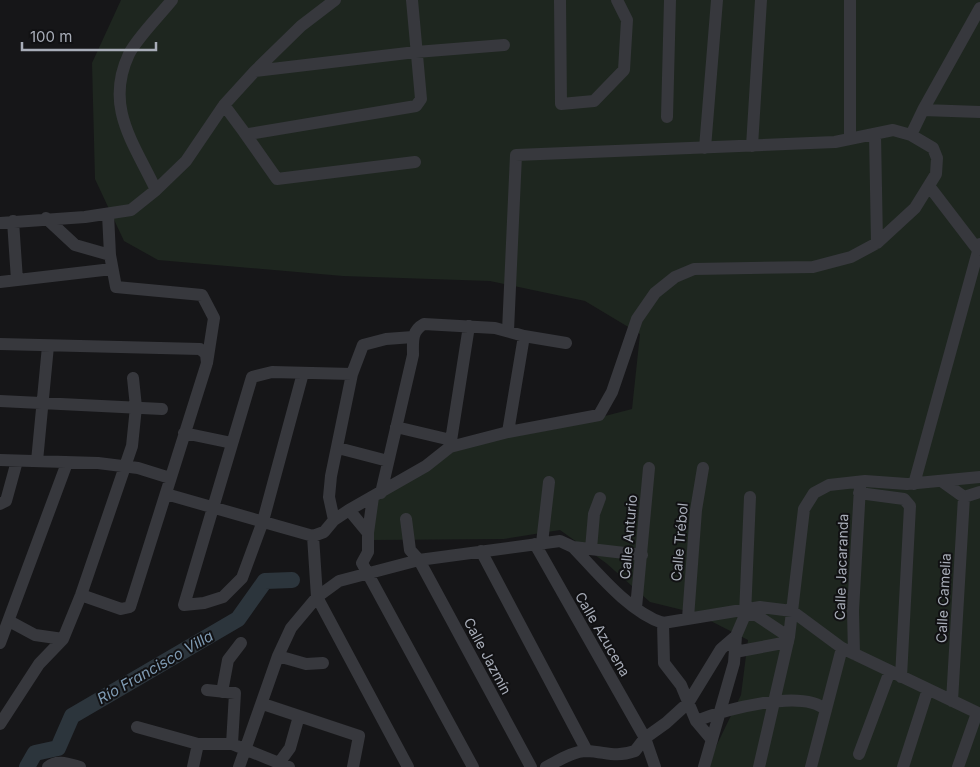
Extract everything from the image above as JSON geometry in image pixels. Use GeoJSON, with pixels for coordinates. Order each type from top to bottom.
{"type":"FeatureCollection","features":[{"type":"Feature","properties":{"kind":"street"},"geometry":{"type":"LineString","coordinates":[[156,190],[121,117],[118,92],[130,54],[172,0]]}},
{"type":"Feature","properties":{"kind":"street"},"geometry":{"type":"LineString","coordinates":[[18,280],[15,265],[16,250],[6,222],[108,214],[131,210],[186,162],[224,105],[255,71],[301,26],[335,0]]}},
{"type":"Feature","properties":{"kind":"street"},"geometry":{"type":"LineString","coordinates":[[244,132],[249,134],[416,106],[421,99],[412,0]]}},
{"type":"Feature","properties":{"kind":"street"},"geometry":{"type":"LineString","coordinates":[[560,0],[560,104],[594,102],[624,70],[627,20],[617,0]]}},
{"type":"Feature","properties":{"kind":"street"},"geometry":{"type":"LineString","coordinates":[[667,116],[670,0]]}},
{"type":"Feature","properties":{"kind":"street"},"geometry":{"type":"LineString","coordinates":[[705,148],[717,0]]}},
{"type":"Feature","properties":{"kind":"street"},"geometry":{"type":"LineString","coordinates":[[752,146],[761,0]]}},
{"type":"Feature","properties":{"kind":"street"},"geometry":{"type":"LineString","coordinates":[[850,0],[850,139]]}},
{"type":"Feature","properties":{"kind":"street"},"geometry":{"type":"LineString","coordinates":[[911,135],[980,8]]}},
{"type":"Feature","properties":{"kind":"street"},"geometry":{"type":"LineString","coordinates":[[255,71],[416,52],[504,45]]}},
{"type":"Feature","properties":{"kind":"street"},"geometry":{"type":"LineString","coordinates":[[224,105],[277,179],[415,162]]}},
{"type":"Feature","properties":{"kind":"street"},"geometry":{"type":"LineString","coordinates":[[923,110],[980,112]]}},
{"type":"Feature","properties":{"kind":"street"},"geometry":{"type":"LineString","coordinates":[[396,427],[450,444],[599,416],[612,392],[637,319],[655,293],[675,277],[694,269],[813,267],[851,257],[878,244],[915,208],[936,174],[937,158],[933,148],[911,135],[893,130],[835,142],[516,156],[508,331]]}},
{"type":"Feature","properties":{"kind":"street"},"geometry":{"type":"LineString","coordinates":[[875,134],[878,244]]}},
{"type":"Feature","properties":{"kind":"street"},"geometry":{"type":"LineString","coordinates":[[914,484],[979,247],[929,186]]}},
{"type":"Feature","properties":{"kind":"street"},"geometry":{"type":"LineString","coordinates":[[81,595],[122,609],[130,607],[207,363],[214,318],[202,295],[116,287],[110,255],[108,214]]}},
{"type":"Feature","properties":{"kind":"street"},"geometry":{"type":"LineString","coordinates":[[46,218],[76,245],[110,255]]}},
{"type":"Feature","properties":{"kind":"street"},"geometry":{"type":"LineString","coordinates":[[0,282],[70,276],[112,269]]}},
{"type":"Feature","properties":{"kind":"street"},"geometry":{"type":"LineString","coordinates":[[473,767],[366,572],[362,563],[368,552],[368,532],[388,461],[413,355],[413,337],[417,328],[424,324],[495,328],[524,336],[566,343]]}},
{"type":"Feature","properties":{"kind":"street"},"geometry":{"type":"LineString","coordinates":[[166,494],[313,536],[324,532],[334,520],[349,510],[426,466],[450,444],[469,326]]}},
{"type":"Feature","properties":{"kind":"street"},"geometry":{"type":"LineString","coordinates":[[508,432],[524,336]]}},
{"type":"Feature","properties":{"kind":"street"},"geometry":{"type":"LineString","coordinates":[[334,520],[329,497],[352,374],[363,345],[386,339],[413,337]]}},
{"type":"Feature","properties":{"kind":"street"},"geometry":{"type":"LineString","coordinates":[[0,344],[200,349],[206,354],[207,363]]}},
{"type":"Feature","properties":{"kind":"street"},"geometry":{"type":"LineString","coordinates":[[37,462],[48,346]]}},
{"type":"Feature","properties":{"kind":"street"},"geometry":{"type":"LineString","coordinates":[[303,373],[263,521],[242,578],[223,597],[204,603],[184,605],[252,377],[272,372],[352,374]]}},
{"type":"Feature","properties":{"kind":"street"},"geometry":{"type":"LineString","coordinates":[[0,724],[39,664],[63,639],[81,595],[132,446],[136,407],[133,378]]}},
{"type":"Feature","properties":{"kind":"street"},"geometry":{"type":"LineString","coordinates":[[0,401],[162,409]]}},
{"type":"Feature","properties":{"kind":"street"},"geometry":{"type":"LineString","coordinates":[[184,433],[232,443]]}},
{"type":"Feature","properties":{"kind":"street"},"geometry":{"type":"LineString","coordinates":[[338,448],[388,461]]}},
{"type":"Feature","properties":{"kind":"street"},"geometry":{"type":"LineString","coordinates":[[0,460],[125,466],[170,478]]}},
{"type":"Feature","properties":{"kind":"street"},"geometry":{"type":"LineString","coordinates":[[0,504],[6,501],[17,461]]}},
{"type":"Feature","properties":{"kind":"street"},"geometry":{"type":"LineString","coordinates":[[0,643],[67,463]]}},
{"type":"Feature","properties":{"kind":"street","name":"Calle Anturio"},"geometry":{"type":"LineString","coordinates":[[636,608],[649,468]]}},
{"type":"Feature","properties":{"kind":"street","name":"Calle Trébol"},"geometry":{"type":"LineString","coordinates":[[688,618],[696,510],[703,468]]}},
{"type":"Feature","properties":{"kind":"street"},"geometry":{"type":"LineString","coordinates":[[759,767],[789,640],[804,509],[814,493],[829,485],[859,487],[943,482],[980,477]]}},
{"type":"Feature","properties":{"kind":"street"},"geometry":{"type":"LineString","coordinates":[[538,544],[549,482]]}},
{"type":"Feature","properties":{"kind":"street"},"geometry":{"type":"LineString","coordinates":[[943,482],[964,496],[980,492]]}},
{"type":"Feature","properties":{"kind":"street"},"geometry":{"type":"LineString","coordinates":[[859,487],[904,499],[910,506],[896,674],[859,754]]}},
{"type":"Feature","properties":{"kind":"street","name":"Calle Jacaranda"},"geometry":{"type":"LineString","coordinates":[[854,654],[853,611],[859,487]]}},
{"type":"Feature","properties":{"kind":"street","name":"Calle Camelia"},"geometry":{"type":"LineString","coordinates":[[952,701],[964,496]]}},
{"type":"Feature","properties":{"kind":"street"},"geometry":{"type":"LineString","coordinates":[[704,767],[735,652],[736,636],[744,612],[750,497]]}},
{"type":"Feature","properties":{"kind":"street"},"geometry":{"type":"LineString","coordinates":[[591,549],[594,514],[600,498]]}},
{"type":"Feature","properties":{"kind":"street"},"geometry":{"type":"LineString","coordinates":[[349,510],[368,532]]}},
{"type":"Feature","properties":{"kind":"street","name":"Calle Jazmín"},"geometry":{"type":"LineString","coordinates":[[406,519],[410,550],[419,560],[531,767]]}},
{"type":"Feature","properties":{"kind":"street"},"geometry":{"type":"LineString","coordinates":[[313,536],[317,597],[408,767]]}},
{"type":"Feature","properties":{"kind":"street"},"geometry":{"type":"LineString","coordinates":[[239,746],[263,704],[278,656],[291,628],[317,597],[340,581],[366,572],[419,560],[560,542],[573,547],[642,555]]}},
{"type":"Feature","properties":{"kind":"street","name":"Calle Azucena"},"geometry":{"type":"LineString","coordinates":[[538,544],[645,738],[655,767]]}},
{"type":"Feature","properties":{"kind":"street"},"geometry":{"type":"LineString","coordinates":[[573,547],[636,608],[663,623],[688,618],[744,612],[760,607],[792,611],[842,648],[978,713],[958,767]]}},
{"type":"Feature","properties":{"kind":"street"},"geometry":{"type":"LineString","coordinates":[[481,552],[587,751],[605,761],[635,751],[645,738],[666,723],[688,703],[721,649],[736,636]]}},
{"type":"Feature","properties":{"kind":"street"},"geometry":{"type":"LineString","coordinates":[[744,612],[756,615],[789,640]]}},
{"type":"Feature","properties":{"kind":"street"},"geometry":{"type":"LineString","coordinates":[[9,621],[35,636],[63,639]]}},
{"type":"Feature","properties":{"kind":"street"},"geometry":{"type":"LineString","coordinates":[[663,623],[664,662],[680,684],[696,720],[712,740]]}},
{"type":"Feature","properties":{"kind":"street"},"geometry":{"type":"LineString","coordinates":[[735,652],[789,640]]}},
{"type":"Feature","properties":{"kind":"street"},"geometry":{"type":"LineString","coordinates":[[222,692],[228,660],[242,643]]}},
{"type":"Feature","properties":{"kind":"street"},"geometry":{"type":"LineString","coordinates":[[811,767],[842,648]]}},
{"type":"Feature","properties":{"kind":"street"},"geometry":{"type":"LineString","coordinates":[[278,656],[306,664],[323,663]]}},
{"type":"Feature","properties":{"kind":"street"},"geometry":{"type":"LineString","coordinates":[[903,767],[928,689]]}},
{"type":"Feature","properties":{"kind":"street"},"geometry":{"type":"LineString","coordinates":[[207,690],[235,693],[239,767]]}},
{"type":"Feature","properties":{"kind":"street"},"geometry":{"type":"LineString","coordinates":[[696,720],[746,705],[813,703],[820,704],[826,710]]}},
{"type":"Feature","properties":{"kind":"street"},"geometry":{"type":"LineString","coordinates":[[263,704],[360,736],[353,767]]}},
{"type":"Feature","properties":{"kind":"street"},"geometry":{"type":"LineString","coordinates":[[137,726],[198,744],[239,746],[284,765],[299,716]]}},
{"type":"Feature","properties":{"kind":"street"},"geometry":{"type":"LineString","coordinates":[[193,767],[198,744]]}},
{"type":"Feature","properties":{"kind":"street"},"geometry":{"type":"LineString","coordinates":[[546,767],[567,756],[587,751]]}},
{"type":"Feature","properties":{"kind":"street"},"geometry":{"type":"LineString","coordinates":[[48,767],[52,764],[63,762],[80,767]]}},
{"type":"Feature","properties":{"kind":"shaded area"},"geometry":{"type":"Polygon","coordinates":[[[121,0],[980,0],[980,767],[706,767],[741,695],[748,640],[695,613],[650,602],[606,563],[560,530],[504,539],[372,540],[377,490],[453,447],[555,429],[632,409],[640,334],[585,301],[490,281],[343,276],[158,260],[124,241],[95,179],[92,63],[121,0]]]}},
{"type":"Feature","properties":{"kind":"waterway","name":"Río Francisco Villa"},"geometry":{"type":"LineString","coordinates":[[27,767],[35,753],[58,748],[72,716],[238,619],[265,581],[292,580]]}}]}
